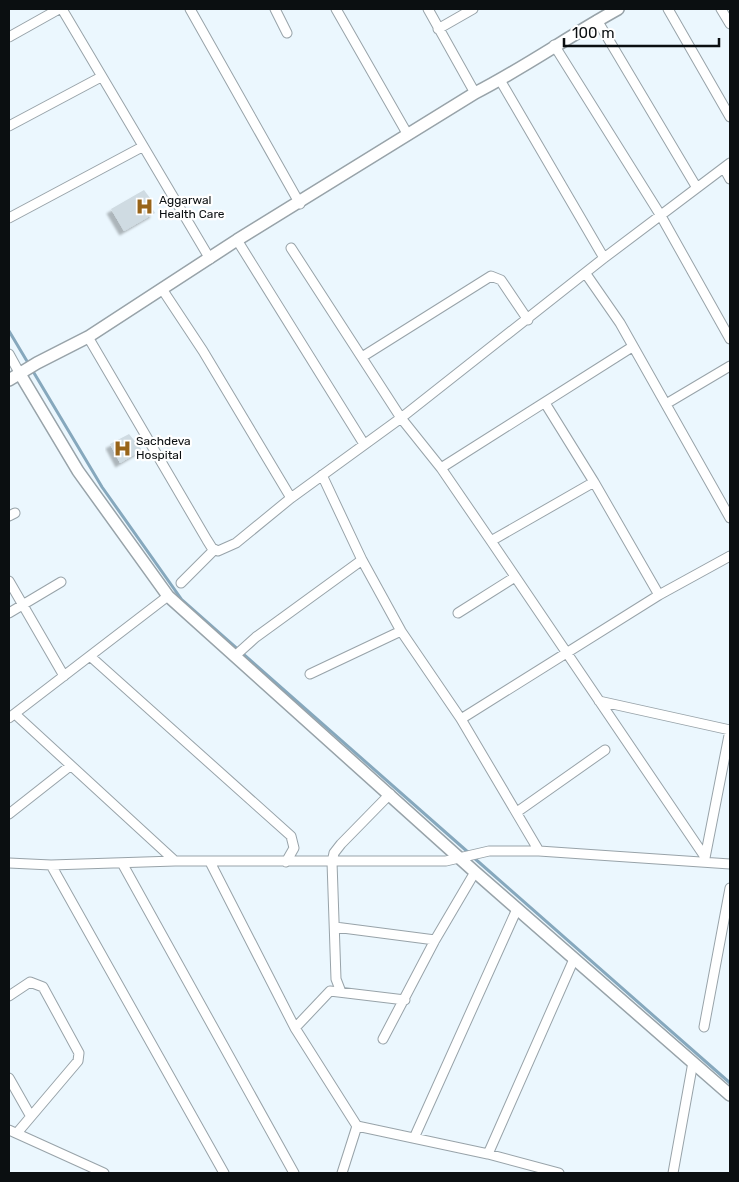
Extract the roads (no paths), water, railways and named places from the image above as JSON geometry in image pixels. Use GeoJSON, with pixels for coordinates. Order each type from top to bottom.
{"type":"FeatureCollection","features":[{"type":"Feature","properties":{"kind":"street"},"geometry":{"type":"LineString","coordinates":[[190,9],[300,204]]}},
{"type":"Feature","properties":{"kind":"street"},"geometry":{"type":"LineString","coordinates":[[275,9],[287,33]]}},
{"type":"Feature","properties":{"kind":"street"},"geometry":{"type":"LineString","coordinates":[[336,9],[408,135]]}},
{"type":"Feature","properties":{"kind":"street"},"geometry":{"type":"LineString","coordinates":[[428,9],[475,93]]}},
{"type":"Feature","properties":{"kind":"street"},"geometry":{"type":"LineString","coordinates":[[438,29],[473,9]]}},
{"type":"Feature","properties":{"kind":"street"},"geometry":{"type":"LineString","coordinates":[[9,380],[37,363],[88,337],[237,240],[300,204],[554,45],[618,9]]}},
{"type":"Feature","properties":{"kind":"street"},"geometry":{"type":"LineString","coordinates":[[668,9],[730,117]]}},
{"type":"Feature","properties":{"kind":"street"},"geometry":{"type":"LineString","coordinates":[[721,9],[730,24]]}},
{"type":"Feature","properties":{"kind":"street"},"geometry":{"type":"LineString","coordinates":[[9,37],[64,10],[142,147],[210,259]]}},
{"type":"Feature","properties":{"kind":"street"},"geometry":{"type":"LineString","coordinates":[[597,20],[697,188]]}},
{"type":"Feature","properties":{"kind":"street"},"geometry":{"type":"LineString","coordinates":[[554,45],[661,216],[730,339]]}},
{"type":"Feature","properties":{"kind":"street"},"geometry":{"type":"LineString","coordinates":[[9,126],[102,76]]}},
{"type":"Feature","properties":{"kind":"street"},"geometry":{"type":"LineString","coordinates":[[500,80],[604,258]]}},
{"type":"Feature","properties":{"kind":"street"},"geometry":{"type":"LineString","coordinates":[[9,218],[142,147]]}},
{"type":"Feature","properties":{"kind":"street"},"geometry":{"type":"LineString","coordinates":[[181,583],[214,550],[236,543],[291,498],[401,418],[528,320],[604,258],[727,165],[730,179]]}},
{"type":"Feature","properties":{"kind":"street"},"geometry":{"type":"LineString","coordinates":[[237,240],[364,444]]}},
{"type":"Feature","properties":{"kind":"street"},"geometry":{"type":"LineString","coordinates":[[291,248],[401,418],[441,468],[705,859]]}},
{"type":"Feature","properties":{"kind":"street"},"geometry":{"type":"LineString","coordinates":[[586,274],[620,323],[730,518]]}},
{"type":"Feature","properties":{"kind":"street"},"geometry":{"type":"LineString","coordinates":[[362,357],[490,276],[501,280],[528,320]]}},
{"type":"Feature","properties":{"kind":"street"},"geometry":{"type":"LineString","coordinates":[[162,290],[203,351],[291,498]]}},
{"type":"Feature","properties":{"kind":"street"},"geometry":{"type":"LineString","coordinates":[[88,337],[214,550]]}},
{"type":"Feature","properties":{"kind":"street"},"geometry":{"type":"LineString","coordinates":[[441,468],[632,347]]}},
{"type":"Feature","properties":{"kind":"street"},"geometry":{"type":"LineString","coordinates":[[9,354],[23,372],[78,471],[168,596],[238,653],[390,794],[464,856],[475,872],[730,1095]]}},
{"type":"Feature","properties":{"kind":"street"},"geometry":{"type":"LineString","coordinates":[[666,404],[730,366]]}},
{"type":"Feature","properties":{"kind":"street"},"geometry":{"type":"LineString","coordinates":[[545,403],[594,482],[659,595]]}},
{"type":"Feature","properties":{"kind":"street"},"geometry":{"type":"LineString","coordinates":[[322,475],[362,560],[401,631],[461,719],[539,851]]}},
{"type":"Feature","properties":{"kind":"street"},"geometry":{"type":"LineString","coordinates":[[491,541],[594,482]]}},
{"type":"Feature","properties":{"kind":"street"},"geometry":{"type":"LineString","coordinates":[[461,719],[659,595],[730,556]]}},
{"type":"Feature","properties":{"kind":"street"},"geometry":{"type":"LineString","coordinates":[[238,653],[256,637],[362,560]]}},
{"type":"Feature","properties":{"kind":"street"},"geometry":{"type":"LineString","coordinates":[[458,613],[514,577]]}},
{"type":"Feature","properties":{"kind":"street"},"geometry":{"type":"LineString","coordinates":[[9,581],[64,676]]}},
{"type":"Feature","properties":{"kind":"street"},"geometry":{"type":"LineString","coordinates":[[9,613],[62,582]]}},
{"type":"Feature","properties":{"kind":"street"},"geometry":{"type":"LineString","coordinates":[[168,596],[12,716],[174,861]]}},
{"type":"Feature","properties":{"kind":"street"},"geometry":{"type":"LineString","coordinates":[[310,674],[401,631]]}},
{"type":"Feature","properties":{"kind":"street"},"geometry":{"type":"LineString","coordinates":[[91,657],[291,836],[294,848],[286,862]]}},
{"type":"Feature","properties":{"kind":"street"},"geometry":{"type":"LineString","coordinates":[[599,701],[730,730],[705,859]]}},
{"type":"Feature","properties":{"kind":"street"},"geometry":{"type":"LineString","coordinates":[[517,812],[605,750]]}},
{"type":"Feature","properties":{"kind":"street"},"geometry":{"type":"LineString","coordinates":[[9,814],[70,766]]}},
{"type":"Feature","properties":{"kind":"street"},"geometry":{"type":"LineString","coordinates":[[341,992],[336,979],[332,862],[336,849],[390,794]]}},
{"type":"Feature","properties":{"kind":"street"},"geometry":{"type":"LineString","coordinates":[[9,863],[51,865],[174,861],[446,861],[489,851],[539,851],[705,859],[730,864]]}},
{"type":"Feature","properties":{"kind":"street"},"geometry":{"type":"LineString","coordinates":[[210,862],[295,1028],[357,1126],[488,1154],[559,1173]]}},
{"type":"Feature","properties":{"kind":"street"},"geometry":{"type":"LineString","coordinates":[[122,863],[294,1173]]}},
{"type":"Feature","properties":{"kind":"street"},"geometry":{"type":"LineString","coordinates":[[51,865],[224,1173]]}},
{"type":"Feature","properties":{"kind":"street"},"geometry":{"type":"LineString","coordinates":[[383,1039],[435,940],[475,872]]}},
{"type":"Feature","properties":{"kind":"street"},"geometry":{"type":"LineString","coordinates":[[704,1027],[730,888]]}},
{"type":"Feature","properties":{"kind":"street"},"geometry":{"type":"LineString","coordinates":[[414,1138],[517,909]]}},
{"type":"Feature","properties":{"kind":"street"},"geometry":{"type":"LineString","coordinates":[[335,927],[435,940]]}},
{"type":"Feature","properties":{"kind":"street"},"geometry":{"type":"LineString","coordinates":[[488,1154],[574,959]]}},
{"type":"Feature","properties":{"kind":"street"},"geometry":{"type":"LineString","coordinates":[[9,996],[30,982],[43,987],[79,1053],[78,1061],[30,1115],[13,1131],[104,1173]]}},
{"type":"Feature","properties":{"kind":"street"},"geometry":{"type":"LineString","coordinates":[[295,1028],[330,991],[405,1000]]}},
{"type":"Feature","properties":{"kind":"street"},"geometry":{"type":"LineString","coordinates":[[673,1173],[693,1062]]}},
{"type":"Feature","properties":{"kind":"street"},"geometry":{"type":"LineString","coordinates":[[9,1078],[30,1115]]}},
{"type":"Feature","properties":{"kind":"street"},"geometry":{"type":"LineString","coordinates":[[342,1173],[357,1126]]}},
{"type":"Feature","properties":{"kind":"waterway"},"geometry":{"type":"LineString","coordinates":[[9,331],[102,487],[182,600],[469,853]]}},
{"type":"Feature","properties":{"kind":"waterway"},"geometry":{"type":"LineString","coordinates":[[473,857],[730,1083]]}},
{"type":"Feature","properties":{"kind":"place","name":"Aggarwal Health Care"},"geometry":{"type":"Point","coordinates":[145,207]}},
{"type":"Feature","properties":{"kind":"place","name":"Sachdeva Hospital"},"geometry":{"type":"Point","coordinates":[122,448]}}]}
